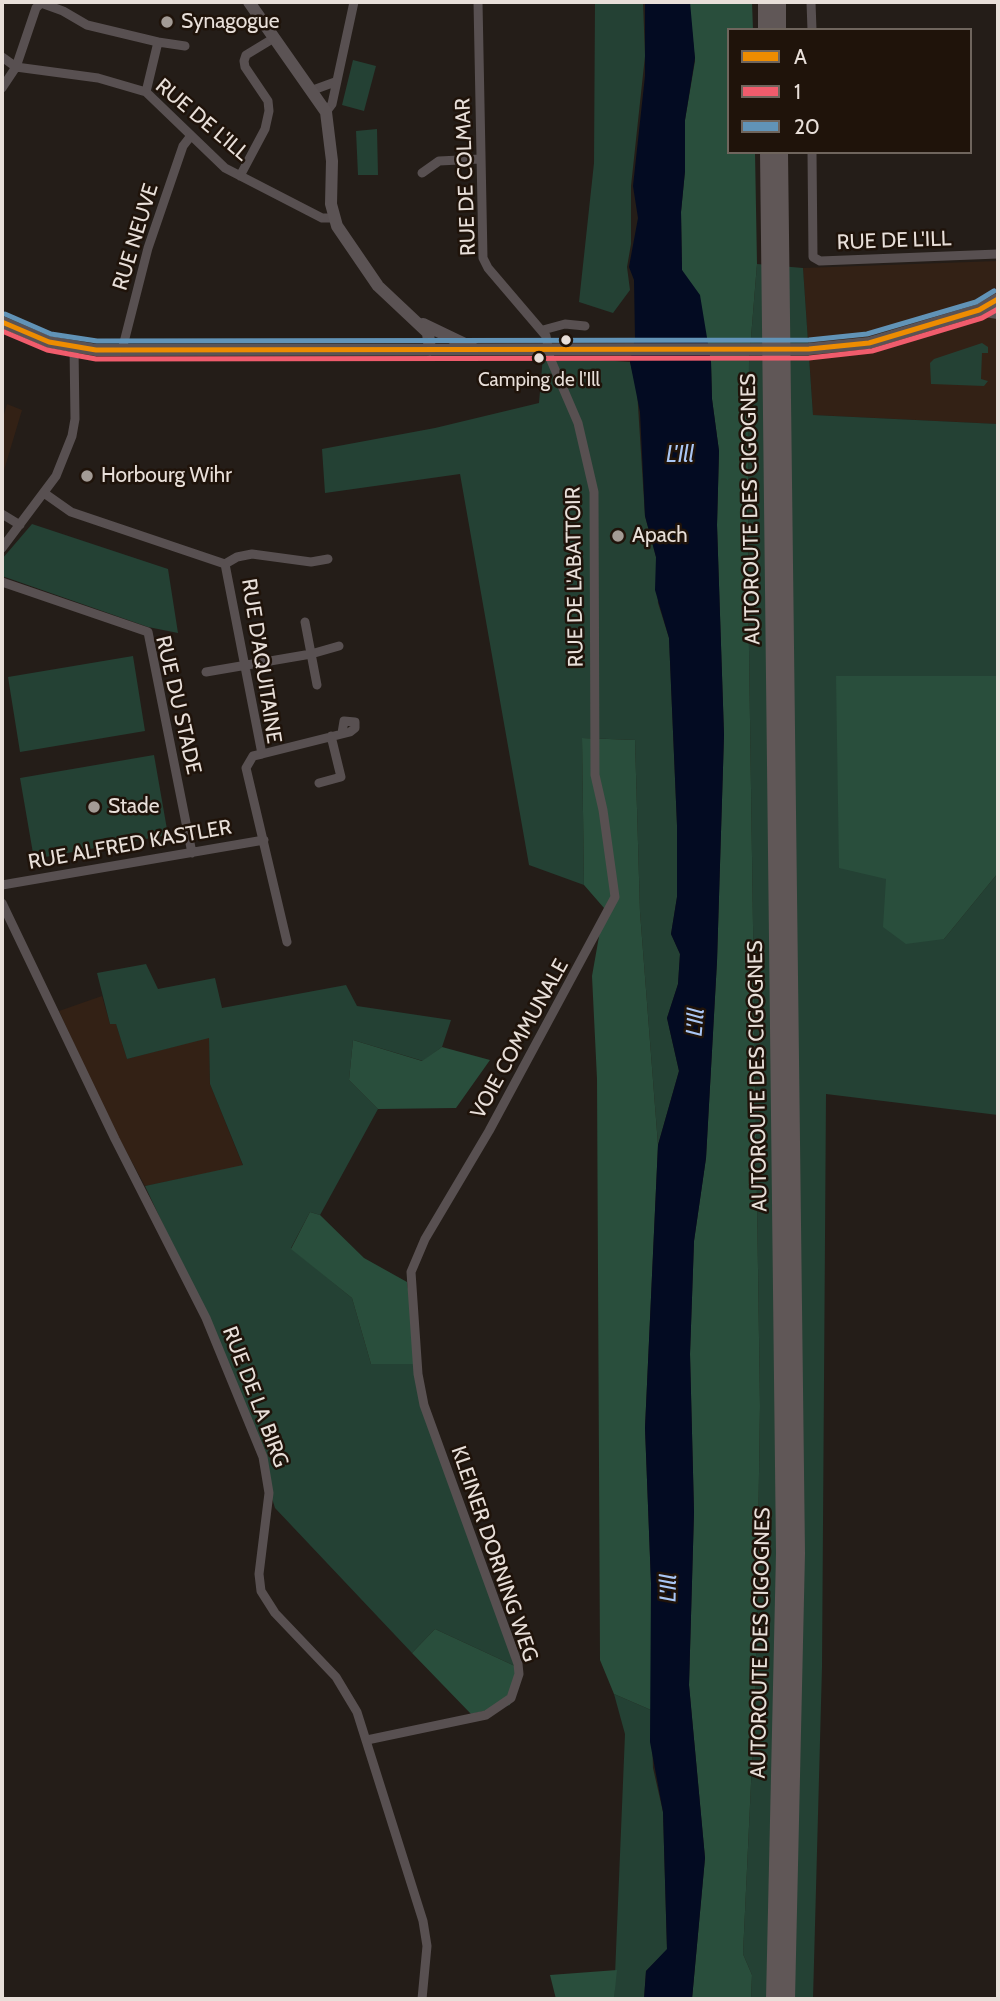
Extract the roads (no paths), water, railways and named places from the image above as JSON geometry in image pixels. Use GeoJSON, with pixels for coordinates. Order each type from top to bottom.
{"type":"FeatureCollection","features":[{"type":"Feature","properties":{"kind":"highway"},"geometry":{"type":"LineString","coordinates":[[766,2],[766,28]]}},
{"type":"Feature","properties":{"kind":"highway"},"geometry":{"type":"LineString","coordinates":[[778,2],[779,28]]}},
{"type":"Feature","properties":{"kind":"highway","name":"AUTOROUTE DES CIGOGNES"},"geometry":{"type":"LineString","coordinates":[[768,154],[783,1539],[774,1999]]}},
{"type":"Feature","properties":{"kind":"highway","name":"AUTOROUTE DES CIGOGNES"},"geometry":{"type":"LineString","coordinates":[[780,154],[797,1540],[787,1999]]}},
{"type":"Feature","properties":{"kind":"main road"},"geometry":{"type":"LineString","coordinates":[[249,2],[326,112],[331,147],[333,218],[378,286],[425,325],[475,350]]}},
{"type":"Feature","properties":{"kind":"main road"},"geometry":{"type":"LineString","coordinates":[[2,321],[40,339],[74,347],[122,350],[809,349],[869,343],[979,310],[998,299]]}},
{"type":"Feature","properties":{"kind":"main road"},"geometry":{"type":"LineString","coordinates":[[979,310],[998,313]]}},
{"type":"Feature","properties":{"kind":"main road"},"geometry":{"type":"LineString","coordinates":[[425,325],[435,350]]}},
{"type":"Feature","properties":{"kind":"street"},"geometry":{"type":"LineString","coordinates":[[326,112],[332,104],[354,2]]}},
{"type":"Feature","properties":{"kind":"street","name":"RUE DE COLMAR"},"geometry":{"type":"LineString","coordinates":[[478,2],[483,258],[488,268],[543,330],[547,349]]}},
{"type":"Feature","properties":{"kind":"street"},"geometry":{"type":"LineString","coordinates":[[811,2],[811,28]]}},
{"type":"Feature","properties":{"kind":"street"},"geometry":{"type":"LineString","coordinates":[[2,88],[16,66],[36,8],[41,4],[63,11],[87,25],[186,46]]}},
{"type":"Feature","properties":{"kind":"street"},"geometry":{"type":"LineString","coordinates":[[240,176],[265,129],[270,111],[268,101],[245,67],[244,61],[247,55],[274,38]]}},
{"type":"Feature","properties":{"kind":"street"},"geometry":{"type":"LineString","coordinates":[[146,92],[158,42]]}},
{"type":"Feature","properties":{"kind":"street","name":"RUE DE L'ILL"},"geometry":{"type":"LineString","coordinates":[[2,57],[16,66],[98,78],[146,92],[225,168],[322,218],[333,218]]}},
{"type":"Feature","properties":{"kind":"street"},"geometry":{"type":"LineString","coordinates":[[313,90],[335,82]]}},
{"type":"Feature","properties":{"kind":"street","name":"RUE NEUVE"},"geometry":{"type":"LineString","coordinates":[[122,350],[148,248],[183,146],[190,137]]}},
{"type":"Feature","properties":{"kind":"street","name":"RUE DE L'ILL"},"geometry":{"type":"LineString","coordinates":[[812,154],[813,257],[820,261],[998,254]]}},
{"type":"Feature","properties":{"kind":"street"},"geometry":{"type":"LineString","coordinates":[[422,173],[439,161],[481,159]]}},
{"type":"Feature","properties":{"kind":"street"},"geometry":{"type":"LineString","coordinates":[[543,330],[565,324],[585,326]]}},
{"type":"Feature","properties":{"kind":"street"},"geometry":{"type":"LineString","coordinates":[[2,548],[56,476],[72,436],[75,419],[74,347]]}},
{"type":"Feature","properties":{"kind":"street","name":"RUE DE L'ABATTOIR"},"geometry":{"type":"LineString","coordinates":[[547,349],[578,423],[594,492],[595,775],[603,810]]}},
{"type":"Feature","properties":{"kind":"street"},"geometry":{"type":"LineString","coordinates":[[44,493],[71,512],[225,564],[237,557],[252,554],[311,562],[328,559]]}},
{"type":"Feature","properties":{"kind":"street"},"geometry":{"type":"LineString","coordinates":[[2,514],[20,525]]}},
{"type":"Feature","properties":{"kind":"street","name":"RUE D'AQUITAINE"},"geometry":{"type":"LineString","coordinates":[[225,564],[262,754],[253,756],[246,768],[264,840]]}},
{"type":"Feature","properties":{"kind":"street","name":"RUE DU STADE"},"geometry":{"type":"LineString","coordinates":[[2,582],[148,632],[192,853]]}},
{"type":"Feature","properties":{"kind":"street"},"geometry":{"type":"LineString","coordinates":[[305,622],[317,685]]}},
{"type":"Feature","properties":{"kind":"street"},"geometry":{"type":"LineString","coordinates":[[206,671],[311,654],[339,646]]}},
{"type":"Feature","properties":{"kind":"street"},"geometry":{"type":"LineString","coordinates":[[262,754],[342,733]]}},
{"type":"Feature","properties":{"kind":"street"},"geometry":{"type":"LineString","coordinates":[[319,783],[341,777],[331,736]]}},
{"type":"Feature","properties":{"kind":"street","name":"VOIE COMMUNALE"},"geometry":{"type":"LineString","coordinates":[[411,1272],[425,1239],[489,1131],[609,912],[615,897],[603,810]]}},
{"type":"Feature","properties":{"kind":"street"},"geometry":{"type":"LineString","coordinates":[[264,840],[287,942]]}},
{"type":"Feature","properties":{"kind":"street","name":"RUE ALFRED KASTLER"},"geometry":{"type":"LineString","coordinates":[[2,885],[264,840]]}},
{"type":"Feature","properties":{"kind":"street","name":"RUE DE LA BIRG"},"geometry":{"type":"LineString","coordinates":[[2,903],[206,1318],[263,1457],[269,1493],[259,1574],[264,1599],[343,1685],[367,1740],[423,1921],[427,1945],[422,1999]]}},
{"type":"Feature","properties":{"kind":"street","name":"KLEINER DORNING WEG"},"geometry":{"type":"LineString","coordinates":[[367,1740],[486,1715],[512,1698],[519,1674],[518,1664],[424,1405],[418,1374],[411,1272]]}},
{"type":"Feature","properties":{"kind":"water","name":"L'Ill"},"geometry":{"type":"Polygon","coordinates":[[[645,2],[690,2],[695,58],[685,120],[685,171],[681,212],[682,270],[700,295],[711,362],[712,399],[719,451],[717,525],[724,735],[717,961],[706,1158],[694,1241],[690,1354],[694,1512],[689,1685],[705,1858],[692,1999],[644,1999],[646,1971],[667,1949],[663,1812],[650,1742],[651,1583],[645,1428],[658,1145],[679,1071],[667,1018],[678,984],[680,954],[671,934],[677,897],[677,825],[669,638],[655,590],[656,557],[645,516],[640,412],[630,362],[635,338],[634,280],[629,267],[638,218],[633,186],[645,76],[645,2]]]}},
{"type":"Feature","properties":{"kind":"place","name":"Synagogue"},"geometry":{"type":"Point","coordinates":[167,22]}},
{"type":"Feature","properties":{"kind":"place","name":"Camping de l'Ill"},"geometry":{"type":"Point","coordinates":[539,358]}},
{"type":"Feature","properties":{"kind":"place","name":"Horbourg Wihr"},"geometry":{"type":"Point","coordinates":[87,476]}},
{"type":"Feature","properties":{"kind":"place","name":"Apach"},"geometry":{"type":"Point","coordinates":[618,536]}},
{"type":"Feature","properties":{"kind":"place","name":"Stade"},"geometry":{"type":"Point","coordinates":[94,807]}}]}
